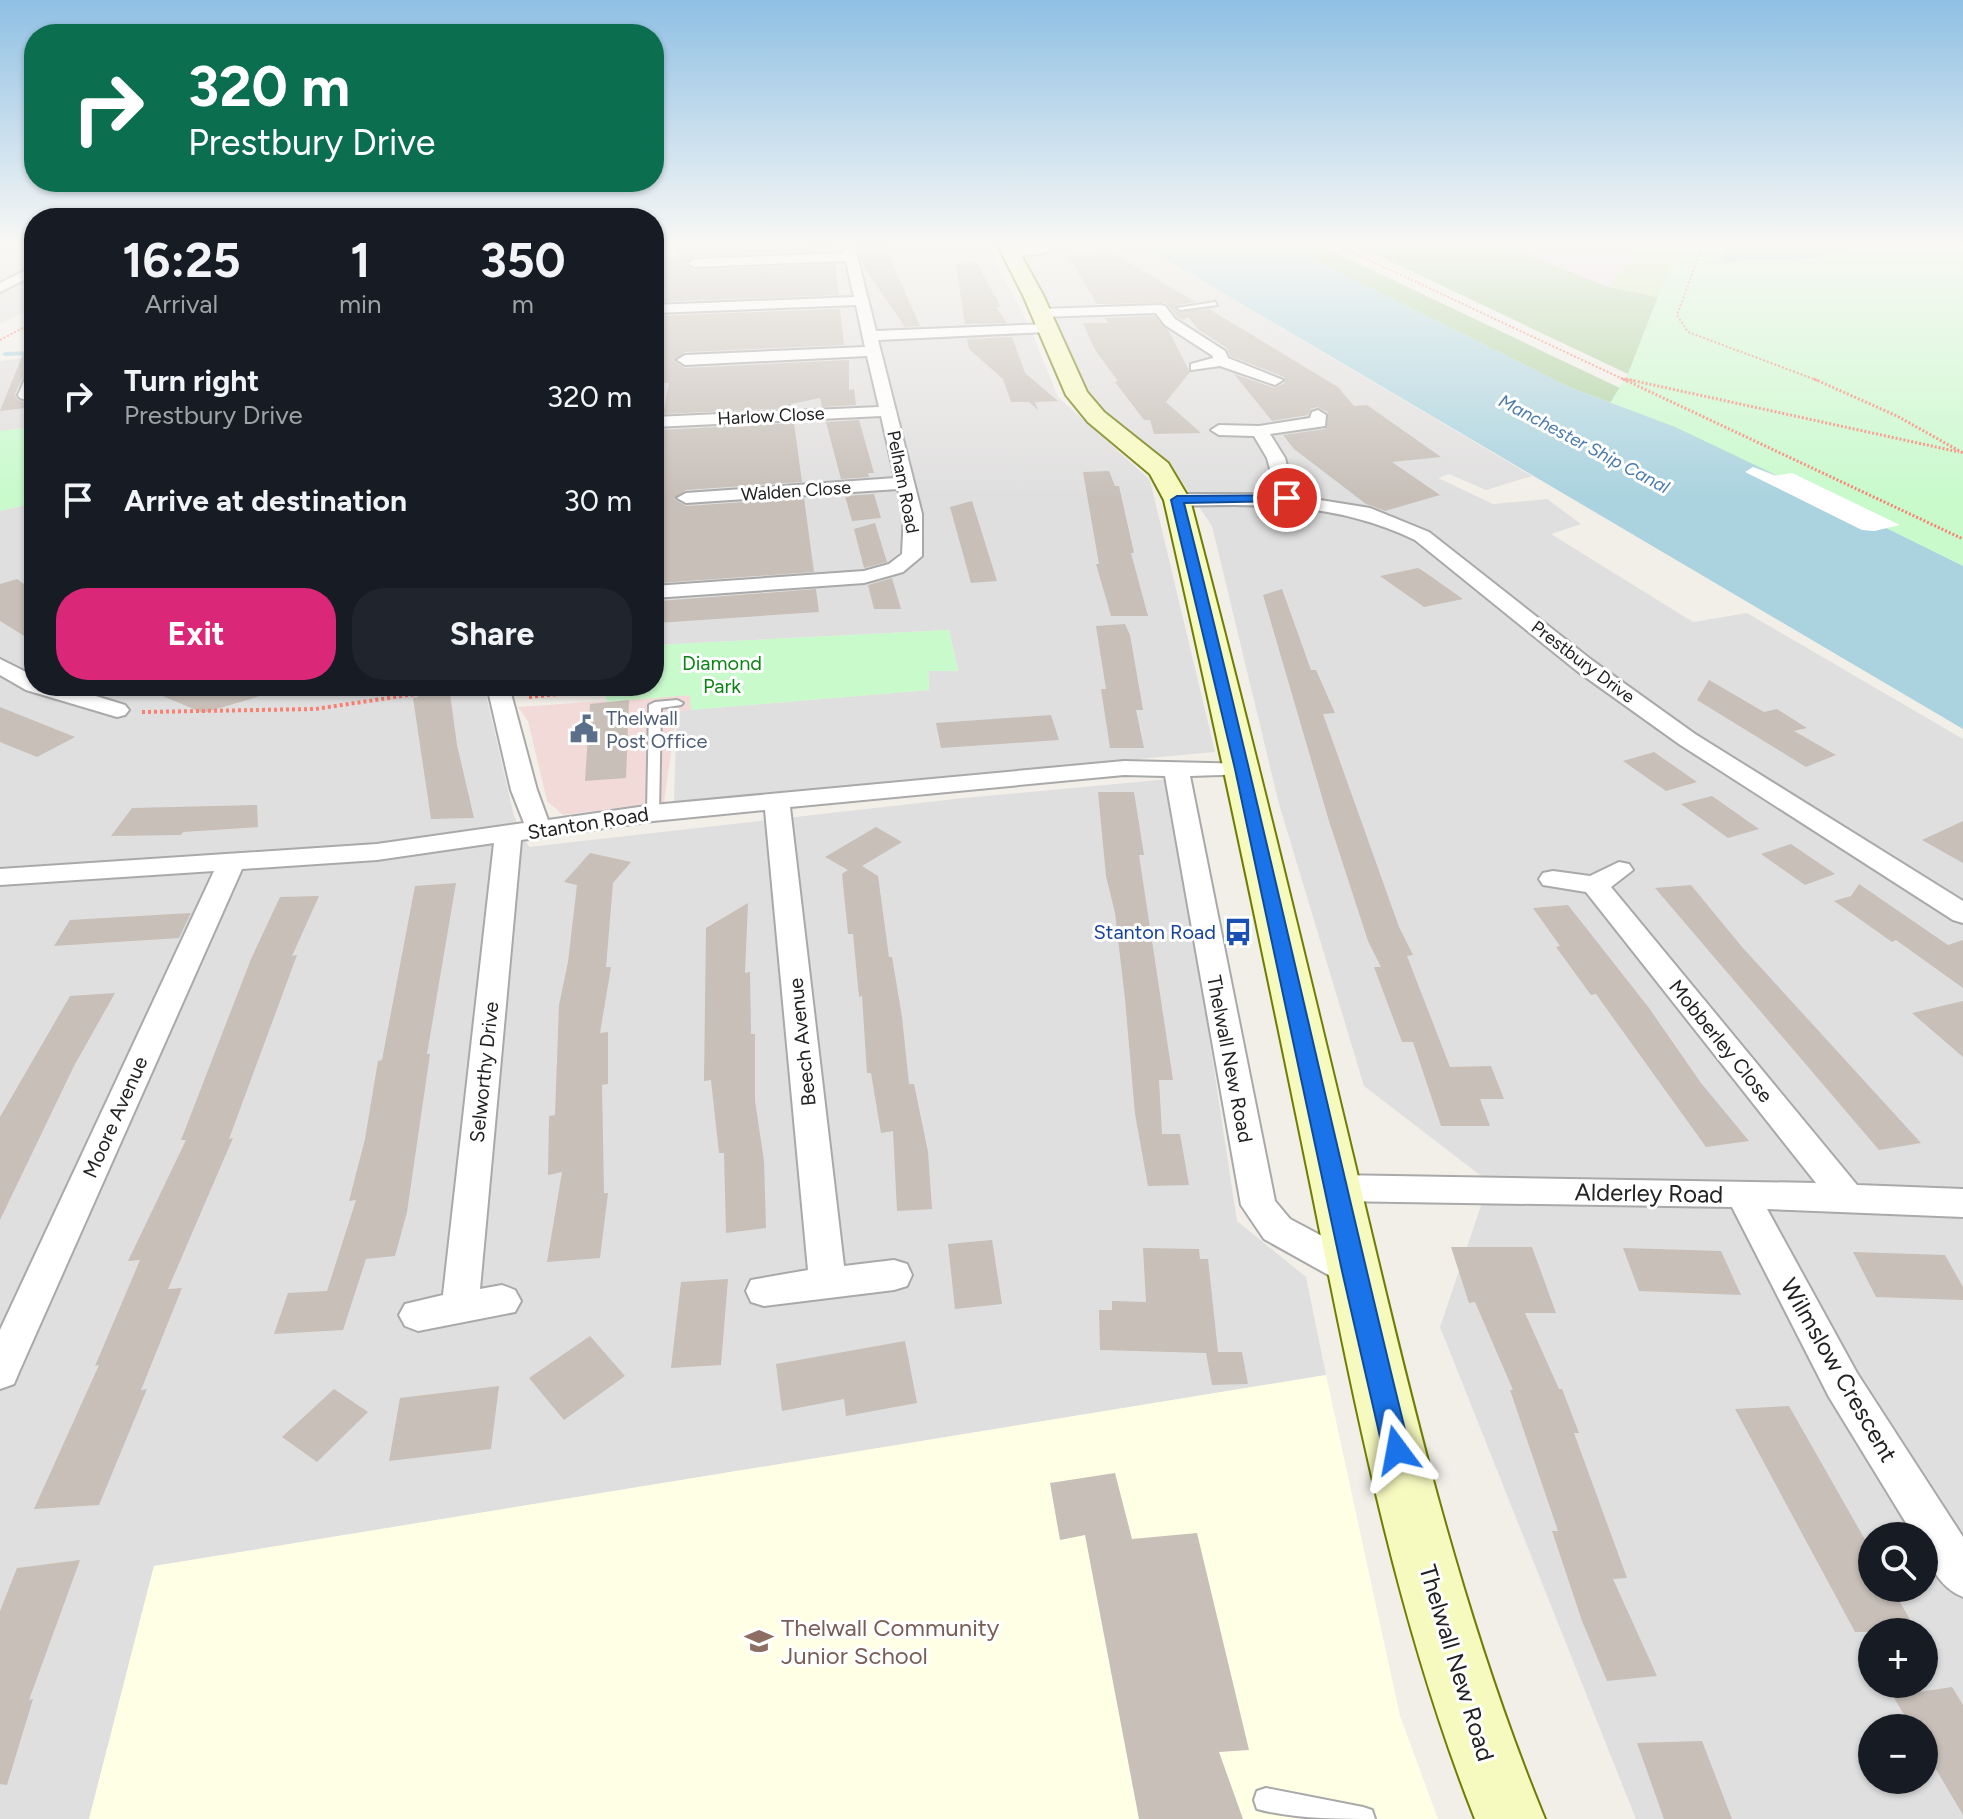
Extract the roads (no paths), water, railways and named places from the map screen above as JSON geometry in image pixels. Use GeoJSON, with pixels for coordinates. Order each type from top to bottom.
{"type":"FeatureCollection","features":[{"type":"Feature","properties":{"kind":"main road","name":"Thelwall New Road"},"geometry":{"type":"LineString","coordinates":[[1047,329],[1066,376],[1084,404],[1158,465],[1171,483],[1177,500],[1243,769],[1335,1188],[1418,1539],[1480,1746],[1510,1819]]}},
{"type":"Feature","properties":{"kind":"street","name":"Pelham Road"},"geometry":{"type":"LineString","coordinates":[[664,591],[864,577],[903,565],[912,556],[913,514],[868,329]]}},
{"type":"Feature","properties":{"kind":"street"},"geometry":{"type":"LineString","coordinates":[[685,360],[872,344],[985,329]]}},
{"type":"Feature","properties":{"kind":"street"},"geometry":{"type":"LineString","coordinates":[[1181,329],[1220,354],[1221,361]]}},
{"type":"Feature","properties":{"kind":"street"},"geometry":{"type":"LineString","coordinates":[[1196,367],[1221,361],[1275,380]]}},
{"type":"Feature","properties":{"kind":"street","name":"Harlow Close"},"geometry":{"type":"LineString","coordinates":[[664,422],[889,411]]}},
{"type":"Feature","properties":{"kind":"street"},"geometry":{"type":"LineString","coordinates":[[1219,430],[1259,431],[1324,422]]}},
{"type":"Feature","properties":{"kind":"street"},"geometry":{"type":"LineString","coordinates":[[1259,431],[1276,458],[1287,498]]}},
{"type":"Feature","properties":{"kind":"street","name":"Walden Close"},"geometry":{"type":"LineString","coordinates":[[686,498],[906,483]]}},
{"type":"Feature","properties":{"kind":"street","name":"Prestbury Drive"},"geometry":{"type":"LineString","coordinates":[[1177,500],[1287,498],[1355,509],[1422,536],[1585,666],[1687,739],[1963,914]]}},
{"type":"Feature","properties":{"kind":"street"},"geometry":{"type":"LineString","coordinates":[[0,666],[24,679]]}},
{"type":"Feature","properties":{"kind":"street"},"geometry":{"type":"LineString","coordinates":[[72,696],[117,710]]}},
{"type":"Feature","properties":{"kind":"street"},"geometry":{"type":"LineString","coordinates":[[500,696],[524,790],[539,829]]}},
{"type":"Feature","properties":{"kind":"street"},"geometry":{"type":"LineString","coordinates":[[1176,767],[1243,769]]}},
{"type":"Feature","properties":{"kind":"street","name":"Stanton Road"},"geometry":{"type":"LineString","coordinates":[[0,877],[377,852],[653,813],[1124,768],[1176,767]]}},
{"type":"Feature","properties":{"kind":"street","name":"Thelwall New Road"},"geometry":{"type":"LineString","coordinates":[[1176,767],[1258,1205],[1277,1229],[1354,1271]]}},
{"type":"Feature","properties":{"kind":"street","name":"Beech Avenue"},"geometry":{"type":"LineString","coordinates":[[777,801],[828,1283]]}},
{"type":"Feature","properties":{"kind":"street","name":"Selworthy Drive"},"geometry":{"type":"LineString","coordinates":[[460,1308],[508,835]]}},
{"type":"Feature","properties":{"kind":"street","name":"Moore Avenue"},"geometry":{"type":"LineString","coordinates":[[0,1372],[231,863]]}},
{"type":"Feature","properties":{"kind":"street","name":"Mobberley Close"},"geometry":{"type":"LineString","coordinates":[[1553,879],[1607,877],[1847,1197]]}},
{"type":"Feature","properties":{"kind":"street","name":"Alderley Road"},"geometry":{"type":"LineString","coordinates":[[1335,1188],[1742,1194],[1963,1203]]}},
{"type":"Feature","properties":{"kind":"street","name":"Wilmslow Crescent"},"geometry":{"type":"LineString","coordinates":[[1742,1194],[1843,1385],[1956,1555]]}},
{"type":"Feature","properties":{"kind":"street"},"geometry":{"type":"LineString","coordinates":[[764,1291],[894,1275]]}},
{"type":"Feature","properties":{"kind":"street"},"geometry":{"type":"LineString","coordinates":[[418,1315],[502,1301]]}},
{"type":"Feature","properties":{"kind":"lane"},"geometry":{"type":"LineString","coordinates":[[653,813],[655,705],[677,703]]}},
{"type":"Feature","properties":{"kind":"lane"},"geometry":{"type":"LineString","coordinates":[[1266,1800],[1363,1819]]}},
{"type":"Feature","properties":{"kind":"water","name":"Manchester Ship Canal"},"geometry":{"type":"Polygon","coordinates":[[[1284,329],[1453,329],[1569,387],[1675,427],[1778,476],[1753,467],[1874,531],[1886,528],[1963,566],[1963,729],[1284,329]]]}},
{"type":"Feature","properties":{"kind":"waterway"},"geometry":{"type":"LineString","coordinates":[[5,354],[24,353]]}},
{"type":"Feature","properties":{"kind":"place","name":"Thelwall Post Office"},"geometry":{"type":"Point","coordinates":[584,729]}},
{"type":"Feature","properties":{"kind":"place","name":"Stanton Road"},"geometry":{"type":"Point","coordinates":[1238,932]}},
{"type":"Feature","properties":{"kind":"place","name":"Thelwall Community Junior School"},"geometry":{"type":"Point","coordinates":[759,1641]}},
{"type":"Feature","properties":{"kind":"park label","name":"Diamond Park"},"geometry":{"type":"Point","coordinates":[722,674]}}]}
